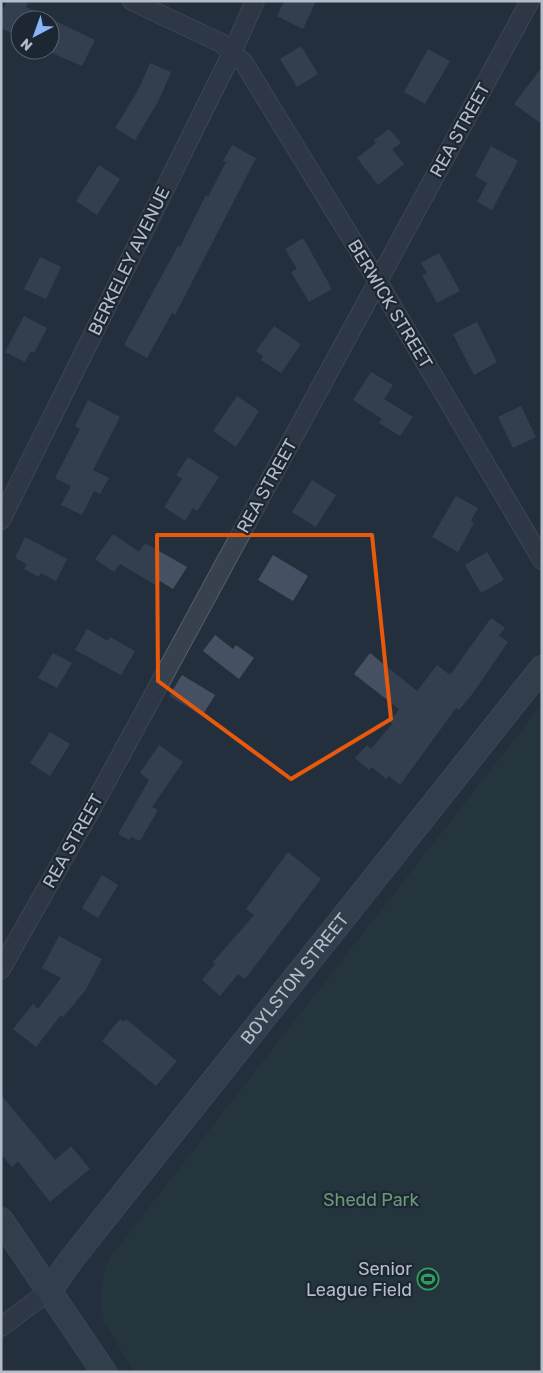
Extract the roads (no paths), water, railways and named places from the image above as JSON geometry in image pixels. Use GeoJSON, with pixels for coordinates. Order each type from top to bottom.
{"type":"FeatureCollection","features":[{"type":"Feature","properties":{"kind":"main road","name":"BOYLSTON STREET"},"geometry":{"type":"LineString","coordinates":[[50,1290],[71,1260],[542,668]]}},
{"type":"Feature","properties":{"kind":"main road"},"geometry":{"type":"LineString","coordinates":[[1,1220],[104,1372]]}},
{"type":"Feature","properties":{"kind":"street","name":"BERWICK STREET"},"geometry":{"type":"LineString","coordinates":[[132,1],[220,43],[244,63],[378,282],[542,560]]}},
{"type":"Feature","properties":{"kind":"street","name":"BERKELEY AVENUE"},"geometry":{"type":"LineString","coordinates":[[1,520],[232,53],[254,1]]}},
{"type":"Feature","properties":{"kind":"street","name":"REA STREET"},"geometry":{"type":"LineString","coordinates":[[1,969],[101,790],[530,1]]}},
{"type":"Feature","properties":{"kind":"street"},"geometry":{"type":"LineString","coordinates":[[1,1326],[50,1290]]}},
{"type":"Feature","properties":{"kind":"place","name":"Senior League Field"},"geometry":{"type":"Point","coordinates":[428,1279]}},
{"type":"Feature","properties":{"kind":"park label","name":"Shedd Park"},"geometry":{"type":"Point","coordinates":[371,1200]}}]}
